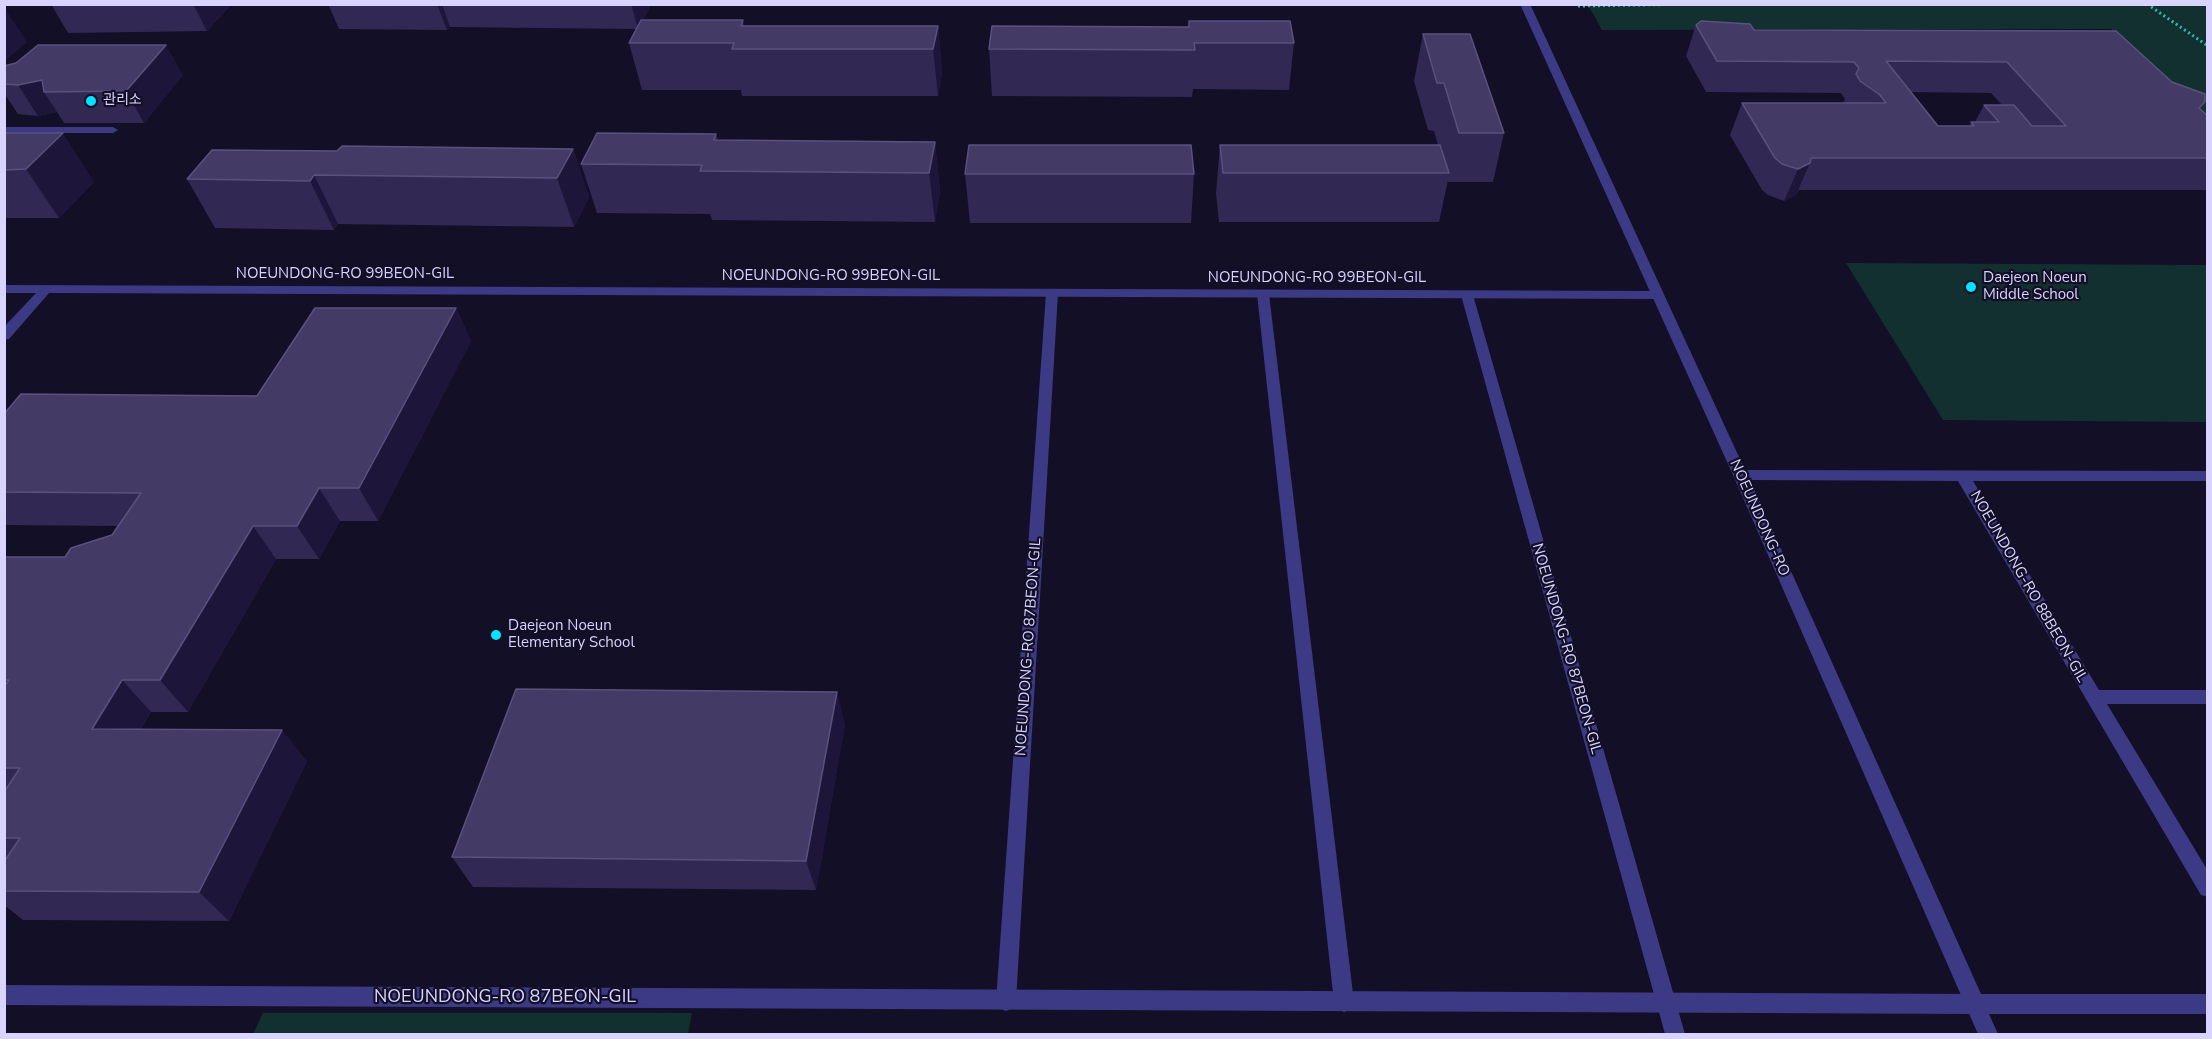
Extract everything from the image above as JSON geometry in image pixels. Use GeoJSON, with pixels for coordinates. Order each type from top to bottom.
{"type":"FeatureCollection","features":[{"type":"Feature","properties":{"kind":"street","name":"NOEUNDONG-RO"},"geometry":{"type":"LineString","coordinates":[[1525,4],[1740,475],[1988,1035]]}},
{"type":"Feature","properties":{"kind":"street"},"geometry":{"type":"LineString","coordinates":[[4,130],[113,130]]}},
{"type":"Feature","properties":{"kind":"street","name":"NOEUNDONG-RO 99BEON-GIL"},"geometry":{"type":"LineString","coordinates":[[4,289],[1658,295]]}},
{"type":"Feature","properties":{"kind":"street"},"geometry":{"type":"LineString","coordinates":[[4,336],[46,289]]}},
{"type":"Feature","properties":{"kind":"street","name":"NOEUNDONG-RO 87BEON-GIL"},"geometry":{"type":"LineString","coordinates":[[1006,1001],[1052,293]]}},
{"type":"Feature","properties":{"kind":"street"},"geometry":{"type":"LineString","coordinates":[[1263,294],[1344,1002]]}},
{"type":"Feature","properties":{"kind":"street","name":"NOEUNDONG-RO 87BEON-GIL"},"geometry":{"type":"LineString","coordinates":[[1467,295],[1675,1035]]}},
{"type":"Feature","properties":{"kind":"street","name":"NOEUNDONG-RO 88BEON-GIL"},"geometry":{"type":"LineString","coordinates":[[1740,475],[2208,476]]}},
{"type":"Feature","properties":{"kind":"street","name":"NOEUNDONG-RO 88BEON-GIL"},"geometry":{"type":"LineString","coordinates":[[1963,476],[2092,697],[2208,889]]}},
{"type":"Feature","properties":{"kind":"street","name":"NOEUNDONG-RO 88BEON-GIL"},"geometry":{"type":"LineString","coordinates":[[2092,697],[2208,698]]}},
{"type":"Feature","properties":{"kind":"street","name":"NOEUNDONG-RO 87BEON-GIL"},"geometry":{"type":"LineString","coordinates":[[4,994],[1006,1001],[1974,1004]]}},
{"type":"Feature","properties":{"kind":"street"},"geometry":{"type":"LineString","coordinates":[[1974,1004],[2208,1004]]}},
{"type":"Feature","properties":{"kind":"path"},"geometry":{"type":"LineString","coordinates":[[1578,6],[1699,4]]}},
{"type":"Feature","properties":{"kind":"path"},"geometry":{"type":"LineString","coordinates":[[2147,4],[2208,46]]}},
{"type":"Feature","properties":{"kind":"green space"},"geometry":{"type":"Polygon","coordinates":[[[1588,5],[2207,5],[2207,122],[2111,29],[1602,30],[1588,5]]]}},
{"type":"Feature","properties":{"kind":"green space"},"geometry":{"type":"Polygon","coordinates":[[[1846,263],[2207,265],[2207,422],[1943,420],[1846,263]]]}},
{"type":"Feature","properties":{"kind":"green space"},"geometry":{"type":"Polygon","coordinates":[[[263,1013],[692,1013],[688,1034],[253,1034],[263,1013]]]}},
{"type":"Feature","properties":{"kind":"building"},"geometry":{"type":"Polygon","coordinates":[[[641,20],[743,20],[741,26],[938,26],[933,49],[732,49],[734,43],[629,43],[641,20]]]}},
{"type":"Feature","properties":{"kind":"building"},"geometry":{"type":"Polygon","coordinates":[[[1189,21],[1290,21],[1294,43],[1194,43],[1195,50],[989,49],[992,26],[1189,27],[1189,21]]]}},
{"type":"Feature","properties":{"kind":"building"},"geometry":{"type":"Polygon","coordinates":[[[1701,21],[1750,24],[1754,30],[2116,31],[2172,82],[2205,94],[2205,102],[2199,108],[2208,116],[2208,158],[1811,158],[1810,163],[1798,169],[1782,164],[1775,158],[1742,103],[1886,103],[1880,95],[1860,81],[1856,74],[1859,68],[1854,62],[1717,61],[1696,25],[1701,21]],[[1886,61],[1938,126],[1974,126],[1971,122],[1999,122],[1984,105],[2014,105],[2032,126],[2066,126],[2007,62],[1886,61]]]}},
{"type":"Feature","properties":{"kind":"building"},"geometry":{"type":"Polygon","coordinates":[[[1423,34],[1470,34],[1504,133],[1459,133],[1444,83],[1437,83],[1423,34]]]}},
{"type":"Feature","properties":{"kind":"building"},"geometry":{"type":"Polygon","coordinates":[[[38,45],[166,45],[126,91],[44,92],[42,80],[18,85],[4,84],[4,66],[16,63],[38,45]]]}},
{"type":"Feature","properties":{"kind":"building"},"geometry":{"type":"Polygon","coordinates":[[[4,133],[63,133],[26,169],[4,170],[4,133]]]}},
{"type":"Feature","properties":{"kind":"building"},"geometry":{"type":"Polygon","coordinates":[[[597,133],[716,134],[714,140],[935,142],[929,173],[700,171],[702,165],[581,164],[597,133]]]}},
{"type":"Feature","properties":{"kind":"building"},"geometry":{"type":"Polygon","coordinates":[[[969,145],[1191,145],[1194,174],[965,174],[969,145]]]}},
{"type":"Feature","properties":{"kind":"building"},"geometry":{"type":"Polygon","coordinates":[[[1220,145],[1440,145],[1449,173],[1223,173],[1220,145]]]}},
{"type":"Feature","properties":{"kind":"building"},"geometry":{"type":"Polygon","coordinates":[[[342,146],[573,149],[557,178],[314,175],[310,181],[187,179],[212,150],[337,151],[342,146]]]}},
{"type":"Feature","properties":{"kind":"building"},"geometry":{"type":"Polygon","coordinates":[[[315,308],[456,308],[359,488],[319,488],[297,526],[253,526],[160,680],[122,680],[92,729],[282,730],[199,892],[4,891],[4,862],[20,838],[4,838],[4,792],[20,768],[4,768],[4,687],[9,680],[4,680],[4,557],[65,557],[71,548],[112,535],[141,493],[4,492],[4,414],[21,394],[257,396],[315,308]]]}},
{"type":"Feature","properties":{"kind":"building"},"geometry":{"type":"Polygon","coordinates":[[[516,689],[837,692],[806,861],[452,857],[516,689]]]}},
{"type":"Feature","properties":{"kind":"place","name":"관리소"},"geometry":{"type":"Point","coordinates":[91,101]}},
{"type":"Feature","properties":{"kind":"place","name":"Daejeon Noeun Middle School"},"geometry":{"type":"Point","coordinates":[1971,287]}},
{"type":"Feature","properties":{"kind":"place","name":"Daejeon Noeun Elementary School"},"geometry":{"type":"Point","coordinates":[496,635]}}]}
